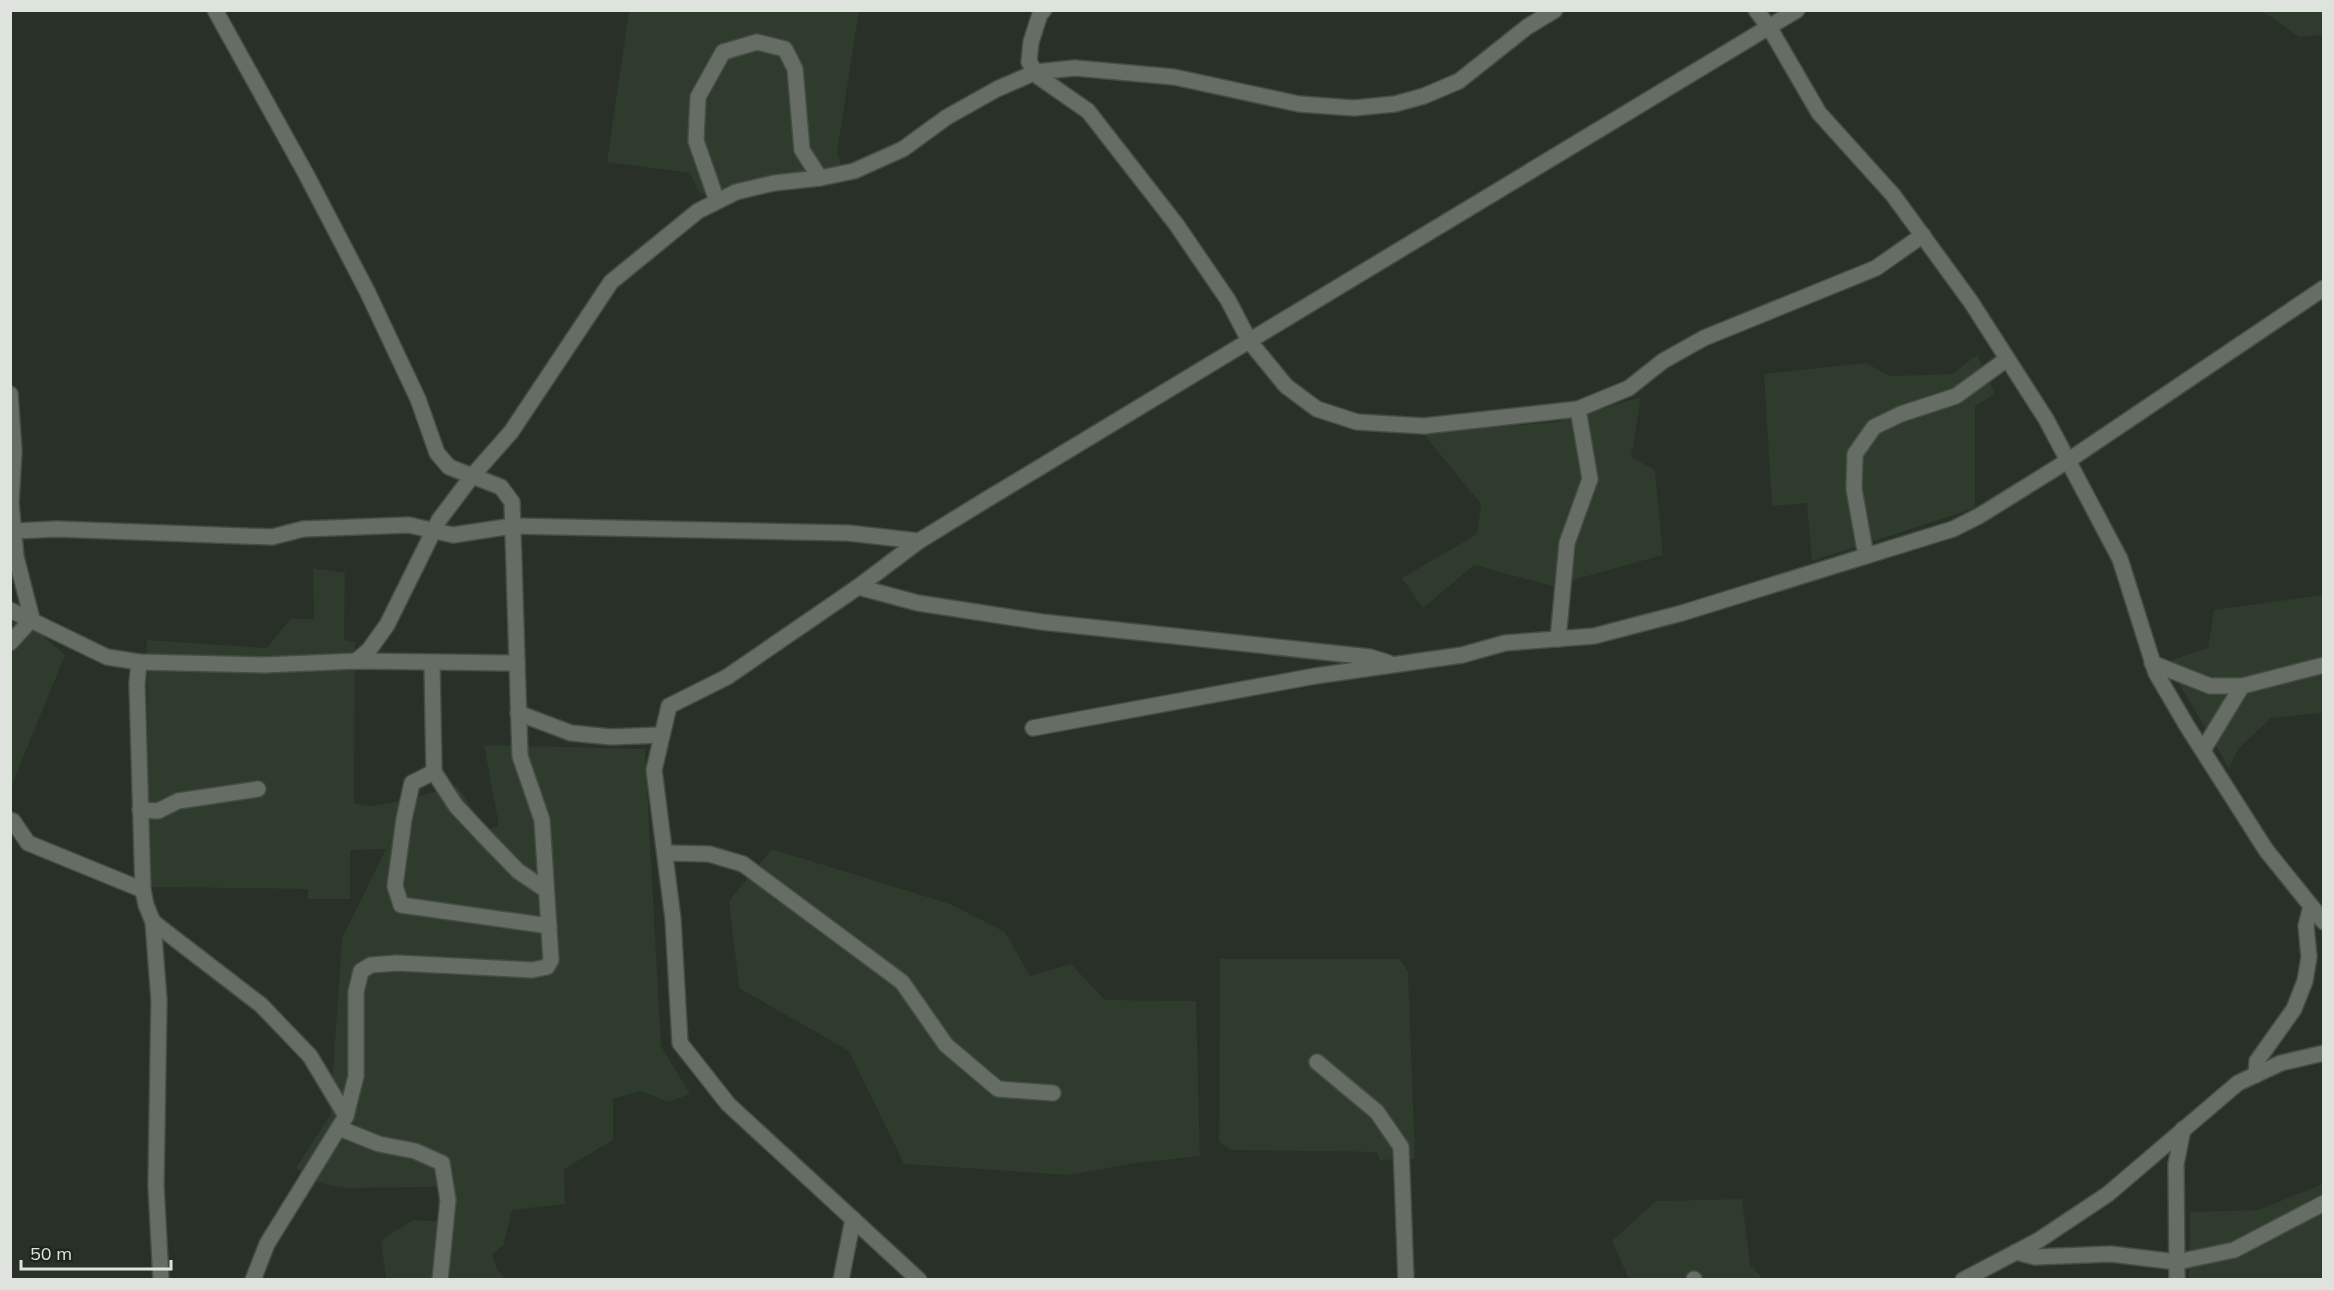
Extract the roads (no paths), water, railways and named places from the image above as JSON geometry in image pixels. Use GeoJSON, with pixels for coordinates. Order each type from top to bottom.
{"type":"FeatureCollection","features":[{"type":"Feature","properties":{"kind":"lane"},"geometry":{"type":"LineString","coordinates":[[215,10],[306,174],[367,291],[418,399],[437,453],[449,467],[501,487],[512,501],[520,756],[542,820],[551,960],[547,967],[532,970],[397,963],[371,965],[361,971],[356,992],[356,1076],[343,1122],[267,1244],[253,1280]]}},
{"type":"Feature","properties":{"kind":"lane"},"geometry":{"type":"LineString","coordinates":[[1044,10],[1040,14],[1031,42],[1029,62],[1039,77],[1088,111],[1176,225],[1228,300],[1250,342],[1286,386],[1317,409],[1357,422],[1424,426],[1578,409],[1629,388],[1663,361],[1704,338],[1876,268],[1923,236]]}},
{"type":"Feature","properties":{"kind":"lane"},"geometry":{"type":"LineString","coordinates":[[356,661],[369,650],[387,625],[439,520],[473,475],[511,432],[610,282],[688,218],[717,201],[736,192],[774,183],[820,178],[854,171],[903,149],[947,117],[997,89],[1036,72],[1074,68],[1174,77],[1299,104],[1354,108],[1395,104],[1424,96],[1459,81],[1527,27],[1555,10]]}},
{"type":"Feature","properties":{"kind":"lane"},"geometry":{"type":"LineString","coordinates":[[1756,10],[1769,27],[1819,113],[1893,195],[1971,302],[2046,419],[2120,559],[2156,673],[2266,850],[2324,922]]}},
{"type":"Feature","properties":{"kind":"lane"},"geometry":{"type":"LineString","coordinates":[[919,1280],[728,1104],[680,1043],[673,919],[654,770],[669,706],[727,677],[919,542],[1797,10]]}},
{"type":"Feature","properties":{"kind":"lane"},"geometry":{"type":"LineString","coordinates":[[717,201],[696,141],[698,97],[723,52],[757,42],[785,49],[795,69],[802,150],[820,178]]}},
{"type":"Feature","properties":{"kind":"lane"},"geometry":{"type":"LineString","coordinates":[[1033,728],[1315,676],[1462,655],[1505,643],[1594,636],[1682,613],[1953,529],[1979,516],[2069,460],[2324,288]]}},
{"type":"Feature","properties":{"kind":"lane"},"geometry":{"type":"LineString","coordinates":[[1866,556],[1854,489],[1856,454],[1874,427],[1901,414],[1956,396],[2007,359]]}},
{"type":"Feature","properties":{"kind":"lane"},"geometry":{"type":"LineString","coordinates":[[10,394],[14,451],[11,503],[16,557],[32,619]]}},
{"type":"Feature","properties":{"kind":"lane"},"geometry":{"type":"LineString","coordinates":[[1558,639],[1567,543],[1590,479],[1578,409]]}},
{"type":"Feature","properties":{"kind":"lane"},"geometry":{"type":"LineString","coordinates":[[14,531],[57,530],[272,537],[303,529],[409,525],[453,536],[513,526],[848,533],[919,542]]}},
{"type":"Feature","properties":{"kind":"lane"},"geometry":{"type":"LineString","coordinates":[[858,587],[918,603],[1042,622],[1370,657],[1394,664]]}},
{"type":"Feature","properties":{"kind":"lane"},"geometry":{"type":"LineString","coordinates":[[10,610],[107,657],[139,662],[264,665],[356,661],[517,663]]}},
{"type":"Feature","properties":{"kind":"lane"},"geometry":{"type":"LineString","coordinates":[[10,643],[32,619]]}},
{"type":"Feature","properties":{"kind":"lane"},"geometry":{"type":"LineString","coordinates":[[139,662],[137,684],[143,890],[153,922],[159,1000],[156,1186],[161,1280]]}},
{"type":"Feature","properties":{"kind":"lane"},"geometry":{"type":"LineString","coordinates":[[432,662],[434,772],[456,806],[486,838],[519,872],[546,890]]}},
{"type":"Feature","properties":{"kind":"lane"},"geometry":{"type":"LineString","coordinates":[[2152,663],[2210,686],[2242,686],[2324,665]]}},
{"type":"Feature","properties":{"kind":"lane"},"geometry":{"type":"LineString","coordinates":[[2203,750],[2242,686]]}},
{"type":"Feature","properties":{"kind":"lane"},"geometry":{"type":"LineString","coordinates":[[519,713],[571,733],[611,737],[661,735]]}},
{"type":"Feature","properties":{"kind":"lane"},"geometry":{"type":"LineString","coordinates":[[434,772],[412,783],[404,819],[395,886],[401,905],[549,926]]}},
{"type":"Feature","properties":{"kind":"lane"},"geometry":{"type":"LineString","coordinates":[[140,810],[158,811],[178,801],[258,789]]}},
{"type":"Feature","properties":{"kind":"lane"},"geometry":{"type":"LineString","coordinates":[[10,820],[13,821],[27,843],[143,890]]}},
{"type":"Feature","properties":{"kind":"lane"},"geometry":{"type":"LineString","coordinates":[[665,853],[709,854],[743,864],[902,982],[946,1045],[998,1089],[1053,1093]]}},
{"type":"Feature","properties":{"kind":"lane"},"geometry":{"type":"LineString","coordinates":[[2256,1075],[2257,1060],[2294,1009],[2305,981],[2309,957],[2306,926],[2311,906]]}},
{"type":"Feature","properties":{"kind":"lane"},"geometry":{"type":"LineString","coordinates":[[153,922],[261,1005],[310,1056],[343,1122],[379,1144],[415,1151],[442,1163],[448,1200],[440,1280]]}},
{"type":"Feature","properties":{"kind":"lane"},"geometry":{"type":"LineString","coordinates":[[1963,1280],[2039,1240],[2108,1194],[2238,1083],[2281,1063],[2324,1053]]}},
{"type":"Feature","properties":{"kind":"lane"},"geometry":{"type":"LineString","coordinates":[[1317,1062],[1377,1112],[1401,1148],[1406,1280]]}},
{"type":"Feature","properties":{"kind":"lane"},"geometry":{"type":"LineString","coordinates":[[2177,1280],[2176,1164],[2183,1130]]}},
{"type":"Feature","properties":{"kind":"lane"},"geometry":{"type":"LineString","coordinates":[[2016,1252],[2035,1257],[2111,1254],[2177,1262],[2234,1250],[2324,1203]]}},
{"type":"Feature","properties":{"kind":"lane"},"geometry":{"type":"LineString","coordinates":[[842,1280],[853,1219]]}}]}
